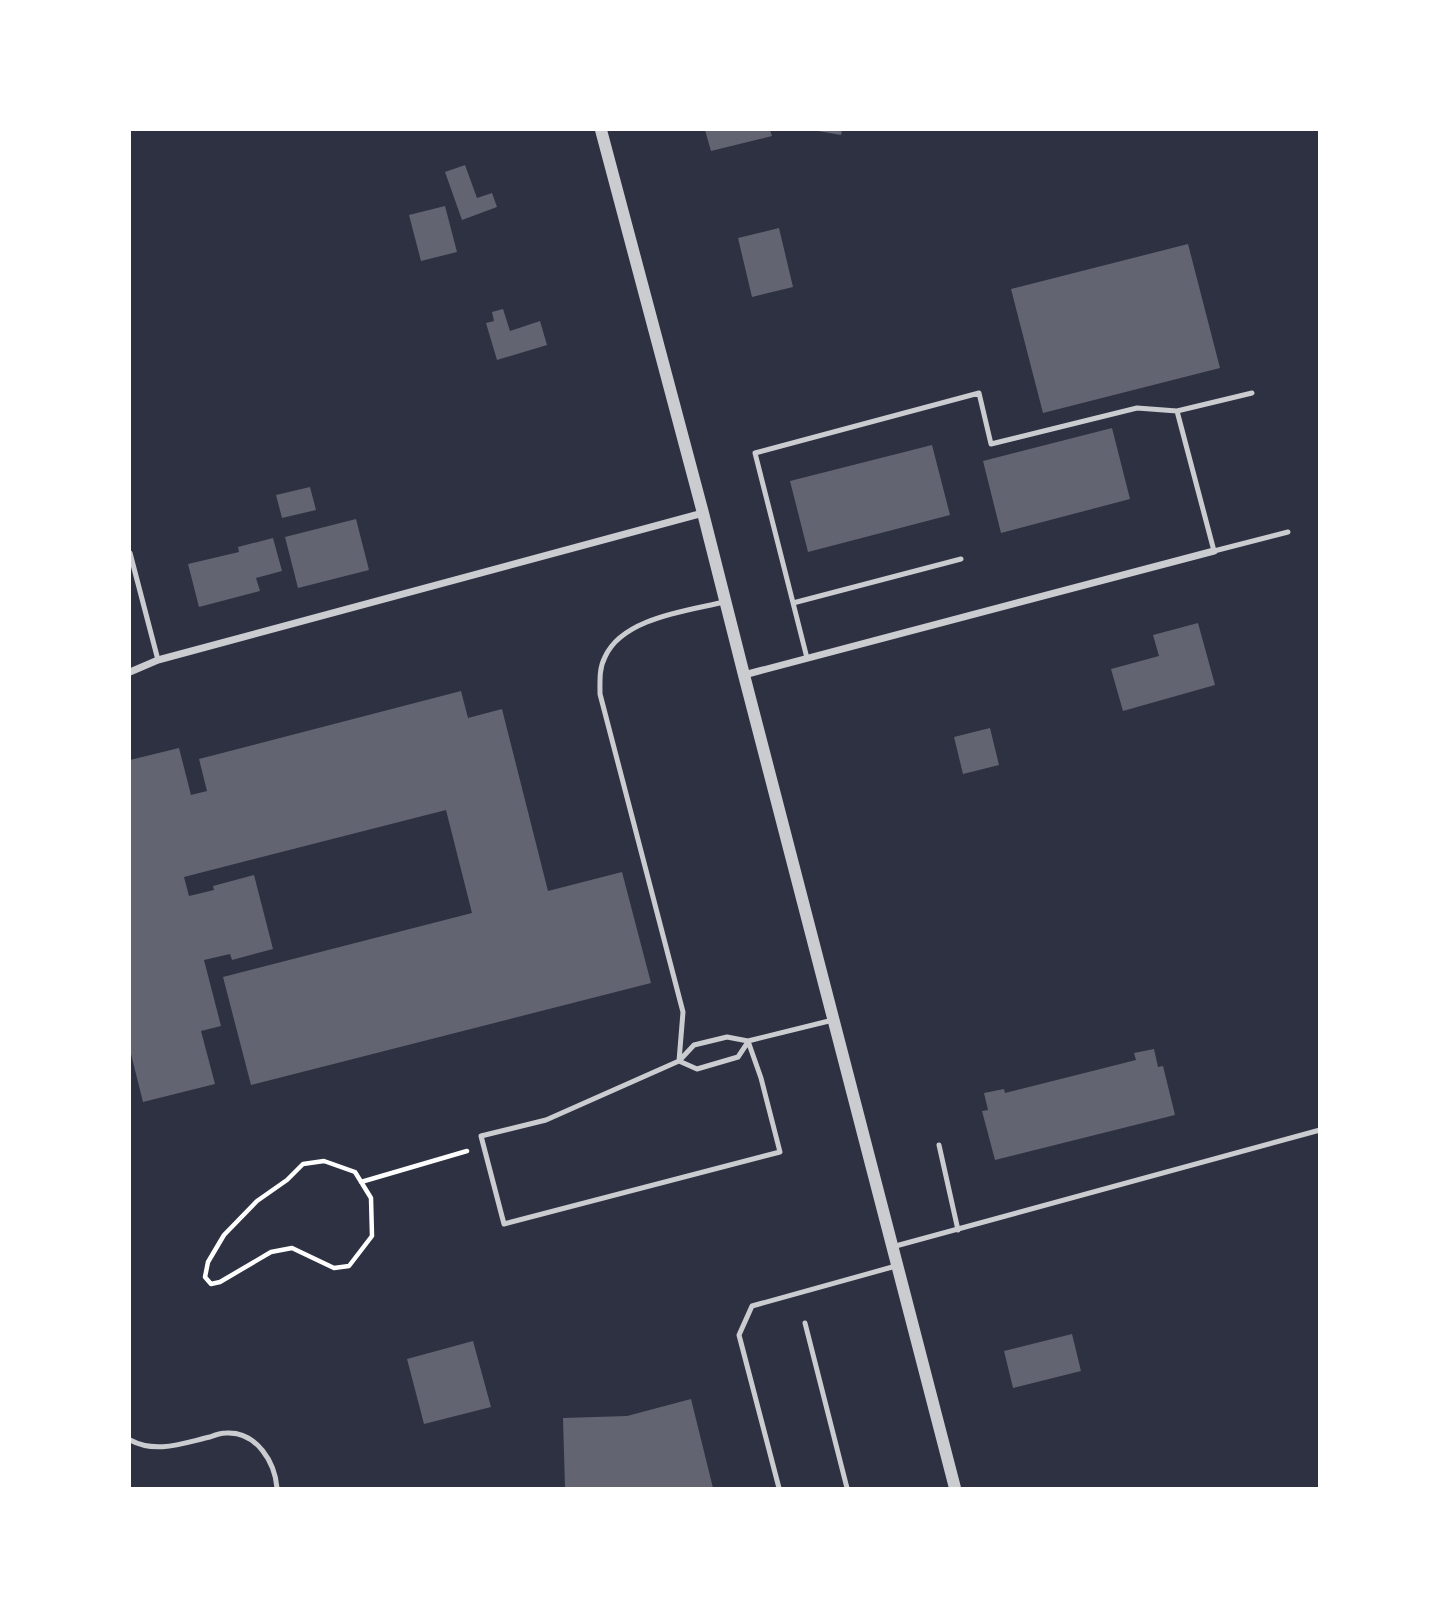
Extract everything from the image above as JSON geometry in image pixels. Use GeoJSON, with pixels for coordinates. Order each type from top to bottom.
{"type":"FeatureCollection","features":[{"type":"Feature","properties":{"kind":"street"},"geometry":{"type":"LineString","coordinates":[[601,130],[703,513],[955,1489]]}},
{"type":"Feature","properties":{"kind":"street"},"geometry":{"type":"LineString","coordinates":[[130,672],[158,660],[703,513]]}},
{"type":"Feature","properties":{"kind":"street"},"geometry":{"type":"LineString","coordinates":[[744,675],[1214,551]]}},
{"type":"Feature","properties":{"kind":"lane"},"geometry":{"type":"LineString","coordinates":[[807,658],[755,453],[979,393],[991,444],[1137,408],[1177,411],[1252,393]]}},
{"type":"Feature","properties":{"kind":"lane"},"geometry":{"type":"LineString","coordinates":[[1177,411],[1214,551],[1289,531]]}},
{"type":"Feature","properties":{"kind":"lane"},"geometry":{"type":"LineString","coordinates":[[130,553],[158,660]]}},
{"type":"Feature","properties":{"kind":"lane"},"geometry":{"type":"LineString","coordinates":[[793,603],[961,559]]}},
{"type":"Feature","properties":{"kind":"lane"},"geometry":{"type":"LineString","coordinates":[[678,1061],[683,1012],[600,694],[600,673],[605,656],[618,638],[639,625],[725,602]]}},
{"type":"Feature","properties":{"kind":"lane"},"geometry":{"type":"LineString","coordinates":[[748,1041],[761,1078],[780,1152],[504,1224],[481,1136],[546,1120],[678,1061],[694,1045],[727,1037],[748,1041],[833,1020]]}},
{"type":"Feature","properties":{"kind":"lane"},"geometry":{"type":"LineString","coordinates":[[678,1061],[697,1069],[738,1057],[748,1041]]}},
{"type":"Feature","properties":{"kind":"lane"},"geometry":{"type":"LineString","coordinates":[[892,1247],[1320,1130]]}},
{"type":"Feature","properties":{"kind":"lane"},"geometry":{"type":"LineString","coordinates":[[939,1145],[958,1230]]}},
{"type":"Feature","properties":{"kind":"lane"},"geometry":{"type":"LineString","coordinates":[[779,1489],[739,1335],[752,1306],[897,1266]]}},
{"type":"Feature","properties":{"kind":"lane"},"geometry":{"type":"LineString","coordinates":[[805,1323],[847,1489]]}},
{"type":"Feature","properties":{"kind":"lane"},"geometry":{"type":"LineString","coordinates":[[130,1440],[149,1447],[163,1448],[228,1432],[241,1435],[253,1441],[271,1461],[276,1474],[277,1489]]}},
{"type":"Feature","properties":{"kind":"path"},"geometry":{"type":"LineString","coordinates":[[360,1182],[483,1146]]}},
{"type":"Feature","properties":{"kind":"path"},"geometry":{"type":"LineString","coordinates":[[324,1161],[355,1172],[360,1182],[372,1198],[372,1236],[349,1266],[334,1268],[292,1248],[271,1252],[220,1282],[211,1284],[205,1277],[208,1262],[224,1236],[257,1201],[287,1180],[303,1164],[324,1161]]}},
{"type":"Feature","properties":{"kind":"building"},"geometry":{"type":"Polygon","coordinates":[[[705,130],[770,130],[772,136],[711,151],[705,130]]]}},
{"type":"Feature","properties":{"kind":"building"},"geometry":{"type":"Polygon","coordinates":[[[818,130],[842,130],[841,135],[818,130]]]}},
{"type":"Feature","properties":{"kind":"building"},"geometry":{"type":"Polygon","coordinates":[[[465,165],[477,198],[492,193],[497,207],[462,220],[445,172],[465,165]]]}},
{"type":"Feature","properties":{"kind":"building"},"geometry":{"type":"Polygon","coordinates":[[[445,206],[457,252],[421,261],[409,215],[445,206]]]}},
{"type":"Feature","properties":{"kind":"building"},"geometry":{"type":"Polygon","coordinates":[[[779,228],[793,287],[752,297],[738,238],[779,228]]]}},
{"type":"Feature","properties":{"kind":"building"},"geometry":{"type":"Polygon","coordinates":[[[1188,244],[1220,368],[1043,413],[1011,289],[1188,244]]]}},
{"type":"Feature","properties":{"kind":"building"},"geometry":{"type":"Polygon","coordinates":[[[503,309],[510,331],[540,321],[547,345],[497,360],[486,323],[494,321],[492,312],[503,309]]]}},
{"type":"Feature","properties":{"kind":"building"},"geometry":{"type":"Polygon","coordinates":[[[1112,428],[1130,499],[1001,533],[983,461],[1112,428]]]}},
{"type":"Feature","properties":{"kind":"building"},"geometry":{"type":"Polygon","coordinates":[[[932,445],[950,515],[808,552],[790,481],[932,445]]]}},
{"type":"Feature","properties":{"kind":"building"},"geometry":{"type":"Polygon","coordinates":[[[310,487],[316,510],[282,518],[276,495],[310,487]]]}},
{"type":"Feature","properties":{"kind":"building"},"geometry":{"type":"Polygon","coordinates":[[[356,519],[369,570],[298,588],[285,537],[356,519]]]}},
{"type":"Feature","properties":{"kind":"building"},"geometry":{"type":"Polygon","coordinates":[[[273,538],[282,571],[256,578],[260,591],[199,607],[188,564],[239,552],[238,547],[273,538]]]}},
{"type":"Feature","properties":{"kind":"building"},"geometry":{"type":"Polygon","coordinates":[[[1198,623],[1215,685],[1123,711],[1111,669],[1159,656],[1153,635],[1198,623]]]}},
{"type":"Feature","properties":{"kind":"building"},"geometry":{"type":"Polygon","coordinates":[[[461,691],[468,718],[502,709],[548,891],[622,872],[651,983],[251,1085],[223,977],[472,913],[446,810],[184,877],[189,896],[214,890],[213,886],[254,875],[273,949],[232,960],[230,954],[204,960],[221,1026],[201,1031],[215,1084],[143,1102],[130,1050],[130,760],[179,748],[191,795],[207,791],[199,759],[461,691]]]}},
{"type":"Feature","properties":{"kind":"building"},"geometry":{"type":"Polygon","coordinates":[[[990,728],[999,765],[963,774],[954,737],[990,728]]]}},
{"type":"Feature","properties":{"kind":"building"},"geometry":{"type":"Polygon","coordinates":[[[1154,1049],[1158,1067],[1163,1066],[1175,1115],[995,1160],[982,1111],[988,1110],[984,1093],[1004,1089],[1005,1093],[1136,1060],[1134,1053],[1154,1049]]]}},
{"type":"Feature","properties":{"kind":"building"},"geometry":{"type":"Polygon","coordinates":[[[1072,1334],[1081,1371],[1013,1388],[1004,1351],[1072,1334]]]}},
{"type":"Feature","properties":{"kind":"building"},"geometry":{"type":"Polygon","coordinates":[[[473,1341],[491,1407],[424,1424],[407,1359],[473,1341]]]}},
{"type":"Feature","properties":{"kind":"building"},"geometry":{"type":"Polygon","coordinates":[[[691,1399],[713,1488],[565,1488],[563,1418],[627,1416],[691,1399]]]}}]}
